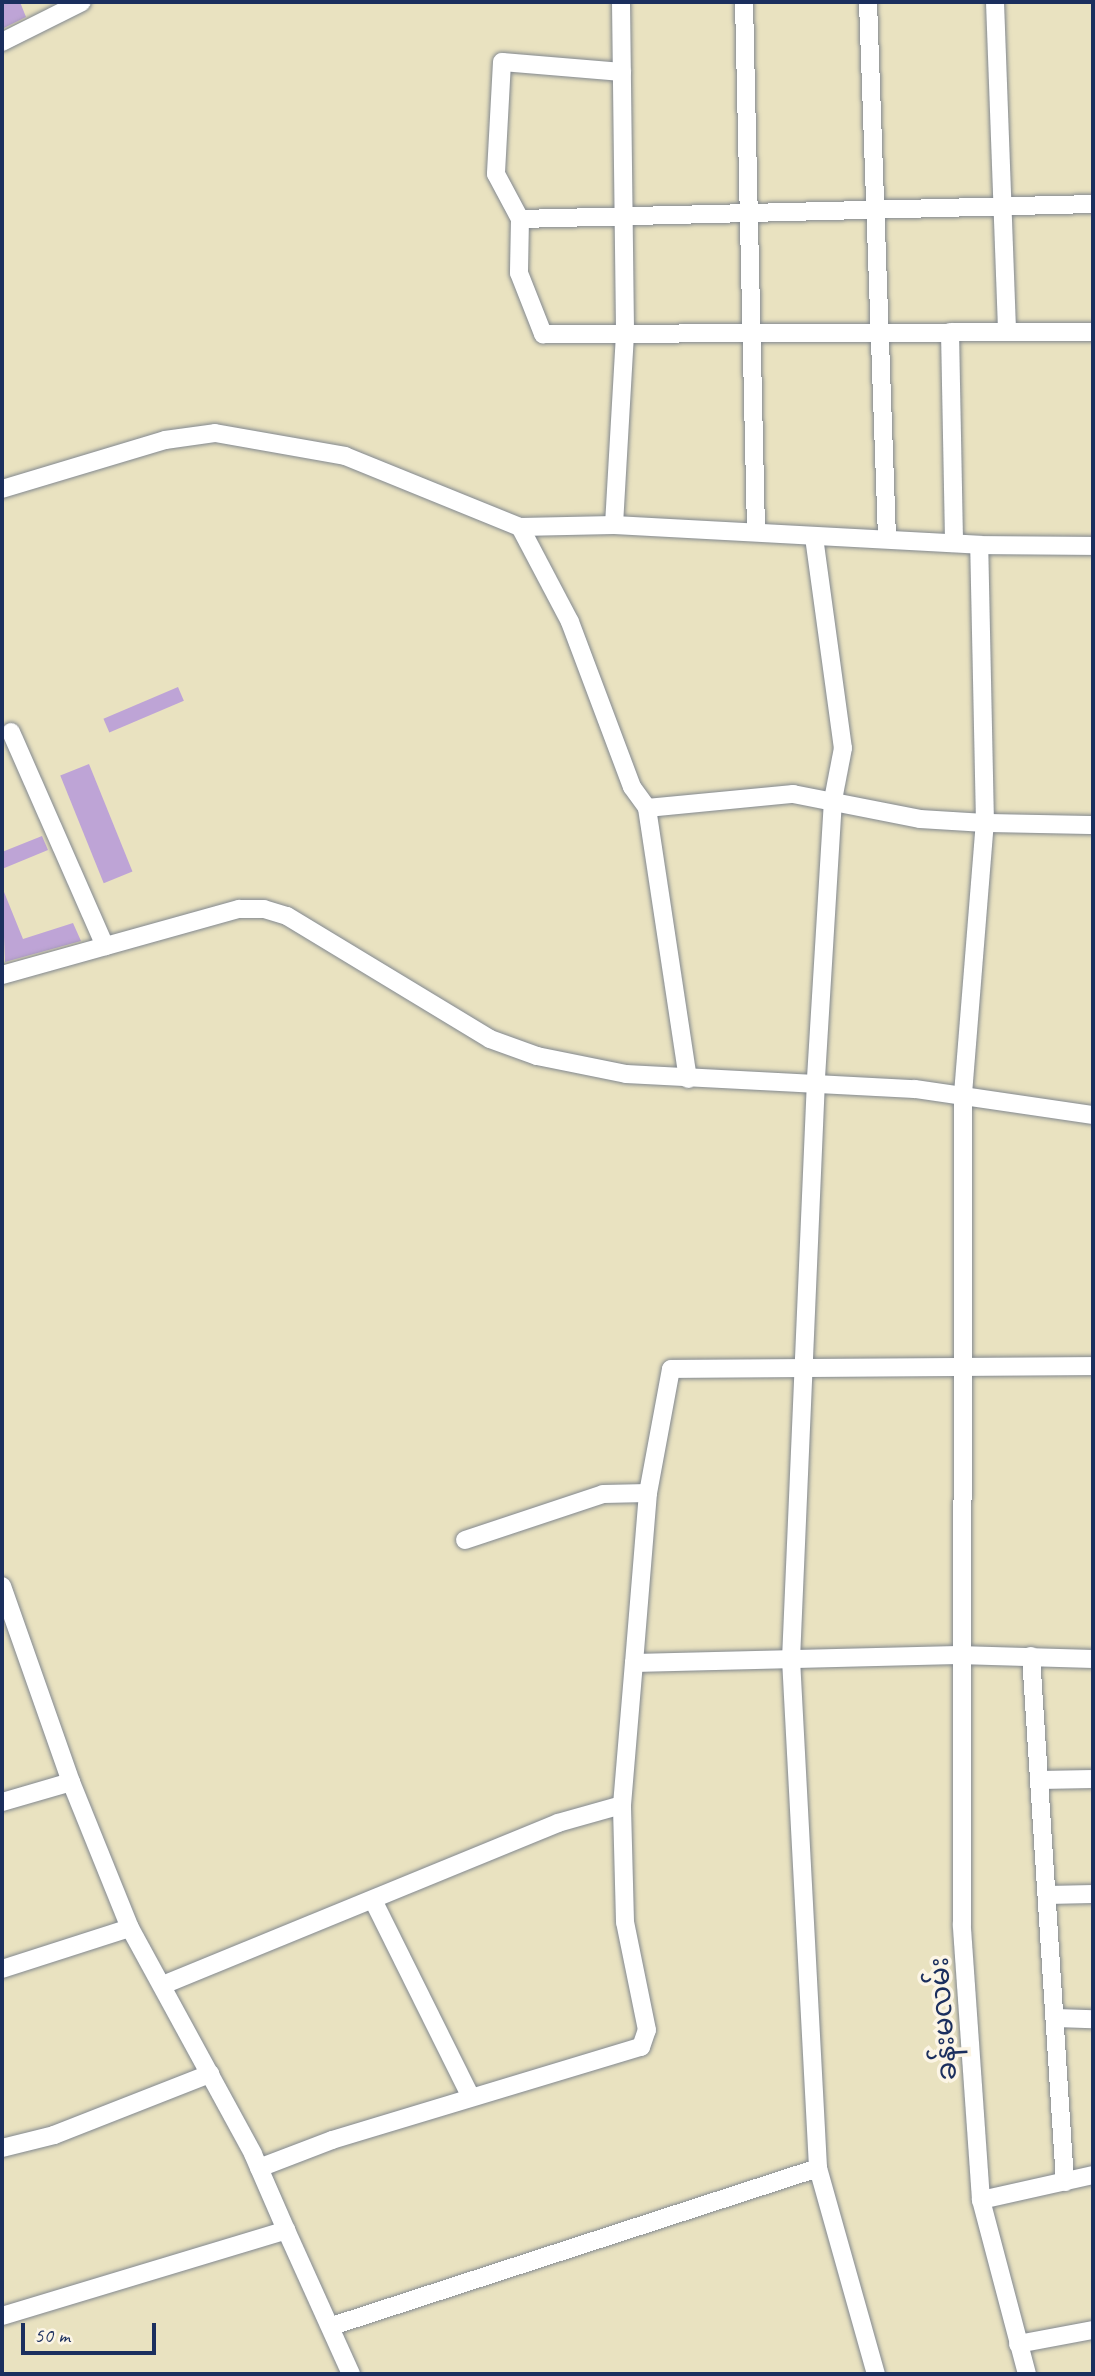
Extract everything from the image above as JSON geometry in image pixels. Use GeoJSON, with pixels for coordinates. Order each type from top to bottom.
{"type":"FeatureCollection","features":[{"type":"Feature","properties":{"kind":"street"},"geometry":{"type":"LineString","coordinates":[[2,41],[82,2]]}},
{"type":"Feature","properties":{"kind":"street"},"geometry":{"type":"LineString","coordinates":[[614,525],[625,334],[621,2]]}},
{"type":"Feature","properties":{"kind":"street"},"geometry":{"type":"LineString","coordinates":[[744,2],[751,216],[748,332],[756,532]]}},
{"type":"Feature","properties":{"kind":"street"},"geometry":{"type":"LineString","coordinates":[[868,2],[877,334],[887,537]]}},
{"type":"Feature","properties":{"kind":"street"},"geometry":{"type":"LineString","coordinates":[[995,2],[1007,331]]}},
{"type":"Feature","properties":{"kind":"street"},"geometry":{"type":"LineString","coordinates":[[622,72],[502,62],[496,174],[520,219],[519,273],[543,334],[1093,332]]}},
{"type":"Feature","properties":{"kind":"street"},"geometry":{"type":"LineString","coordinates":[[520,219],[751,216],[1093,204]]}},
{"type":"Feature","properties":{"kind":"street"},"geometry":{"type":"LineString","coordinates":[[950,332],[954,543]]}},
{"type":"Feature","properties":{"kind":"street"},"geometry":{"type":"LineString","coordinates":[[2,489],[164,440],[215,433],[345,456],[520,527],[614,525],[814,537],[887,537],[979,545],[1093,546]]}},
{"type":"Feature","properties":{"kind":"street"},"geometry":{"type":"LineString","coordinates":[[520,527],[570,622],[632,787],[647,808],[688,1079]]}},
{"type":"Feature","properties":{"kind":"street"},"geometry":{"type":"LineString","coordinates":[[814,537],[842,719],[833,800],[816,1080],[808,1366],[791,1659],[818,2168],[876,2374]]}},
{"type":"Feature","properties":{"kind":"street","name":"ခန်းမလမ်း"},"geometry":{"type":"LineString","coordinates":[[979,545],[985,823],[964,1094],[967,1365],[958,1655],[962,1925],[981,2200],[1027,2374]]}},
{"type":"Feature","properties":{"kind":"street"},"geometry":{"type":"LineString","coordinates":[[11,732],[105,946]]}},
{"type":"Feature","properties":{"kind":"street"},"geometry":{"type":"LineString","coordinates":[[647,808],[747,796],[833,800],[920,819],[1093,825]]}},
{"type":"Feature","properties":{"kind":"street"},"geometry":{"type":"LineString","coordinates":[[2,975],[239,909],[264,909],[287,916],[490,1039],[626,1074],[688,1079],[816,1080],[964,1094],[1093,1115]]}},
{"type":"Feature","properties":{"kind":"street"},"geometry":{"type":"LineString","coordinates":[[260,2168],[471,2096],[634,2052],[646,2040],[625,1922],[621,1805],[648,1493],[671,1369],[1093,1366]]}},
{"type":"Feature","properties":{"kind":"street"},"geometry":{"type":"LineString","coordinates":[[466,1540],[603,1494],[648,1493]]}},
{"type":"Feature","properties":{"kind":"street"},"geometry":{"type":"LineString","coordinates":[[2,1586],[9,1637],[130,1928],[260,2168],[351,2374]]}},
{"type":"Feature","properties":{"kind":"street"},"geometry":{"type":"LineString","coordinates":[[634,1663],[958,1655],[1093,1659]]}},
{"type":"Feature","properties":{"kind":"street"},"geometry":{"type":"LineString","coordinates":[[1031,1656],[1065,2182]]}},
{"type":"Feature","properties":{"kind":"street"},"geometry":{"type":"LineString","coordinates":[[1040,1780],[1093,1779]]}},
{"type":"Feature","properties":{"kind":"street"},"geometry":{"type":"LineString","coordinates":[[2,1802],[71,1782]]}},
{"type":"Feature","properties":{"kind":"street"},"geometry":{"type":"LineString","coordinates":[[163,1985],[558,1823],[621,1805]]}},
{"type":"Feature","properties":{"kind":"street"},"geometry":{"type":"LineString","coordinates":[[1047,1895],[1093,1894]]}},
{"type":"Feature","properties":{"kind":"street"},"geometry":{"type":"LineString","coordinates":[[373,1900],[471,2096]]}},
{"type":"Feature","properties":{"kind":"street"},"geometry":{"type":"LineString","coordinates":[[2,1969],[130,1928]]}},
{"type":"Feature","properties":{"kind":"street"},"geometry":{"type":"LineString","coordinates":[[1056,2018],[1093,2019]]}},
{"type":"Feature","properties":{"kind":"street"},"geometry":{"type":"LineString","coordinates":[[2,2148],[54,2136],[210,2074]]}},
{"type":"Feature","properties":{"kind":"street"},"geometry":{"type":"LineString","coordinates":[[332,2326],[818,2168]]}},
{"type":"Feature","properties":{"kind":"street"},"geometry":{"type":"LineString","coordinates":[[981,2200],[1093,2175]]}},
{"type":"Feature","properties":{"kind":"street"},"geometry":{"type":"LineString","coordinates":[[2,2316],[286,2230]]}},
{"type":"Feature","properties":{"kind":"street"},"geometry":{"type":"LineString","coordinates":[[1018,2344],[1093,2330]]}},
{"type":"Feature","properties":{"kind":"building"},"geometry":{"type":"Polygon","coordinates":[[[2,2],[20,2],[26,17],[2,29],[2,2]]]}},
{"type":"Feature","properties":{"kind":"building"},"geometry":{"type":"Polygon","coordinates":[[[178,687],[184,701],[109,732],[103,719],[178,687]]]}},
{"type":"Feature","properties":{"kind":"building"},"geometry":{"type":"Polygon","coordinates":[[[89,764],[132,872],[104,883],[60,776],[89,764]]]}},
{"type":"Feature","properties":{"kind":"building"},"geometry":{"type":"Polygon","coordinates":[[[42,836],[48,850],[2,869],[2,852],[42,836]]]}},
{"type":"Feature","properties":{"kind":"building"},"geometry":{"type":"Polygon","coordinates":[[[2,887],[23,939],[73,923],[81,941],[5,962],[2,887]]]}}]}
